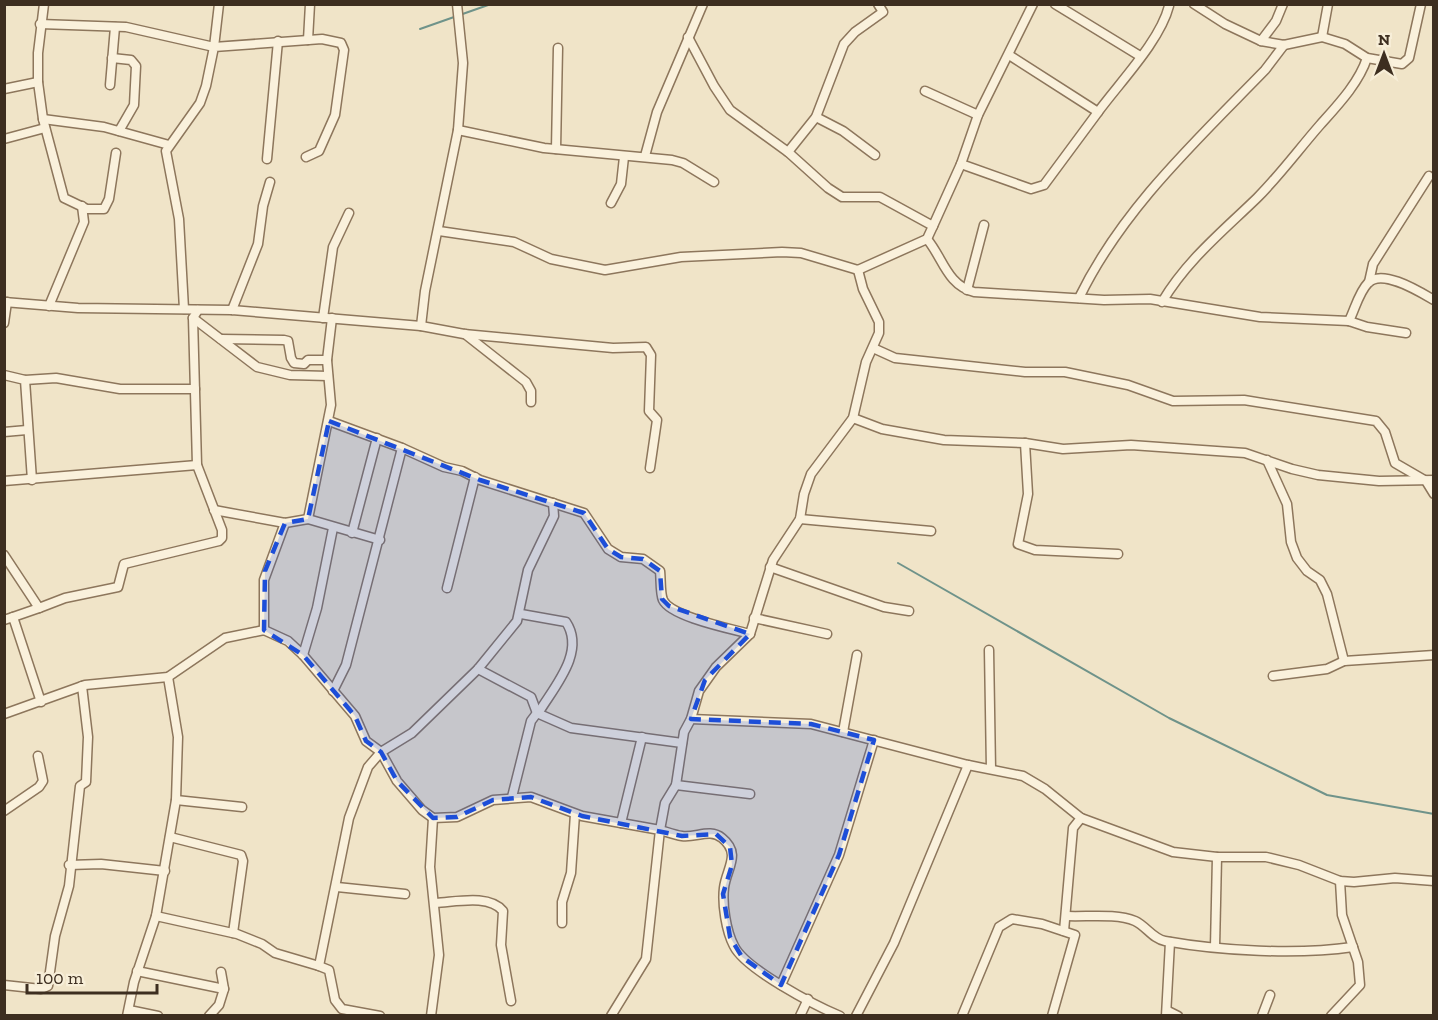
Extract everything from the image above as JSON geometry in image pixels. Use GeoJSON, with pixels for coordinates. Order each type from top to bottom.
{"type":"FeatureCollection","features":[{"type":"Feature","properties":{"kind":"street"},"geometry":{"type":"LineString","coordinates":[[44,4],[40,24],[38,82],[44,123],[54,155],[60,190],[64,198],[87,209],[104,209],[109,199],[116,153]]}},
{"type":"Feature","properties":{"kind":"street"},"geometry":{"type":"LineString","coordinates":[[184,309],[177,206],[165,159],[169,145],[200,103],[206,86],[219,4]]}},
{"type":"Feature","properties":{"kind":"street"},"geometry":{"type":"LineString","coordinates":[[308,40],[310,4]]}},
{"type":"Feature","properties":{"kind":"street"},"geometry":{"type":"LineString","coordinates":[[421,326],[425,291],[458,130],[463,63],[457,4]]}},
{"type":"Feature","properties":{"kind":"street"},"geometry":{"type":"LineString","coordinates":[[645,156],[657,112],[703,4]]}},
{"type":"Feature","properties":{"kind":"street"},"geometry":{"type":"LineString","coordinates":[[788,152],[816,117],[844,44],[855,32],[883,12],[878,4]]}},
{"type":"Feature","properties":{"kind":"street"},"geometry":{"type":"LineString","coordinates":[[439,231],[514,242],[552,259],[605,270],[681,257],[782,252],[801,253],[858,270],[927,238],[961,164],[978,115],[1033,4]]}},
{"type":"Feature","properties":{"kind":"street"},"geometry":{"type":"LineString","coordinates":[[1055,4],[1140,56]]}},
{"type":"Feature","properties":{"kind":"street"},"geometry":{"type":"LineString","coordinates":[[1194,4],[1226,24],[1261,41],[1284,45],[1322,38],[1346,44],[1367,58],[1402,64],[1409,58],[1421,4]]}},
{"type":"Feature","properties":{"kind":"street"},"geometry":{"type":"LineString","coordinates":[[1261,41],[1276,21],[1282,4]]}},
{"type":"Feature","properties":{"kind":"street"},"geometry":{"type":"LineString","coordinates":[[1322,38],[1328,4]]}},
{"type":"Feature","properties":{"kind":"street"},"geometry":{"type":"LineString","coordinates":[[961,164],[1031,189],[1038,189],[1044,185],[1166,20],[1169,5]]}},
{"type":"Feature","properties":{"kind":"street"},"geometry":{"type":"LineString","coordinates":[[40,24],[115,27],[214,47],[278,41],[338,41],[344,50],[335,115],[319,151],[306,157]]}},
{"type":"Feature","properties":{"kind":"street"},"geometry":{"type":"LineString","coordinates":[[110,85],[115,27]]}},
{"type":"Feature","properties":{"kind":"street"},"geometry":{"type":"LineString","coordinates":[[688,37],[730,110],[788,152],[838,195],[880,197],[933,226]]}},
{"type":"Feature","properties":{"kind":"street"},"geometry":{"type":"LineString","coordinates":[[267,159],[278,41]]}},
{"type":"Feature","properties":{"kind":"street"},"geometry":{"type":"LineString","coordinates":[[1079,298],[1095,265],[1124,221],[1265,70],[1284,45]]}},
{"type":"Feature","properties":{"kind":"street"},"geometry":{"type":"LineString","coordinates":[[556,148],[558,48]]}},
{"type":"Feature","properties":{"kind":"street"},"geometry":{"type":"LineString","coordinates":[[1009,55],[1098,112]]}},
{"type":"Feature","properties":{"kind":"street"},"geometry":{"type":"LineString","coordinates":[[112,58],[131,60],[136,66],[134,105],[119,131]]}},
{"type":"Feature","properties":{"kind":"street"},"geometry":{"type":"LineString","coordinates":[[1162,302],[1176,279],[1199,253],[1257,198],[1308,142],[1342,100],[1364,68],[1367,58]]}},
{"type":"Feature","properties":{"kind":"street"},"geometry":{"type":"LineString","coordinates":[[4,89],[38,82]]}},
{"type":"Feature","properties":{"kind":"street"},"geometry":{"type":"LineString","coordinates":[[925,91],[978,115]]}},
{"type":"Feature","properties":{"kind":"street"},"geometry":{"type":"LineString","coordinates":[[816,117],[843,131],[875,154]]}},
{"type":"Feature","properties":{"kind":"street"},"geometry":{"type":"LineString","coordinates":[[4,139],[44,123],[119,131],[169,145]]}},
{"type":"Feature","properties":{"kind":"street"},"geometry":{"type":"LineString","coordinates":[[458,130],[526,146],[624,157],[645,156],[683,163],[714,182]]}},
{"type":"Feature","properties":{"kind":"street"},"geometry":{"type":"LineString","coordinates":[[610,203],[621,184],[624,157]]}},
{"type":"Feature","properties":{"kind":"street"},"geometry":{"type":"LineString","coordinates":[[1349,321],[1369,282],[1373,264],[1429,176]]}},
{"type":"Feature","properties":{"kind":"street"},"geometry":{"type":"LineString","coordinates":[[232,310],[258,244],[263,206],[270,182]]}},
{"type":"Feature","properties":{"kind":"street"},"geometry":{"type":"LineString","coordinates":[[49,306],[84,222],[82,205]]}},
{"type":"Feature","properties":{"kind":"street"},"geometry":{"type":"LineString","coordinates":[[308,519],[331,396],[327,360],[333,247],[349,213]]}},
{"type":"Feature","properties":{"kind":"street"},"geometry":{"type":"LineString","coordinates":[[968,290],[984,225]]}},
{"type":"Feature","properties":{"kind":"street"},"geometry":{"type":"LineString","coordinates":[[927,238],[951,279],[961,288],[968,290],[1162,302],[1260,317],[1349,321],[1367,327],[1406,333]]}},
{"type":"Feature","properties":{"kind":"street"},"geometry":{"type":"LineString","coordinates":[[611,1016],[646,959],[665,803],[676,785],[682,743],[699,691],[705,680],[750,634],[770,567],[777,552],[800,519],[804,494],[814,468],[853,418],[866,362],[879,333],[879,322],[863,289],[858,270]]}},
{"type":"Feature","properties":{"kind":"street"},"geometry":{"type":"LineString","coordinates":[[1369,282],[1375,278],[1388,279],[1408,285],[1434,300]]}},
{"type":"Feature","properties":{"kind":"street"},"geometry":{"type":"LineString","coordinates":[[4,323],[6,302],[49,306],[184,309],[196,314],[220,339],[257,368],[290,375],[328,376]]}},
{"type":"Feature","properties":{"kind":"street"},"geometry":{"type":"LineString","coordinates":[[196,314],[232,310],[373,324],[421,326],[464,334],[613,348],[648,348],[651,356],[649,411],[657,420],[658,432],[650,468]]}},
{"type":"Feature","properties":{"kind":"street"},"geometry":{"type":"LineString","coordinates":[[41,702],[9,619],[72,596],[118,587],[124,564],[219,541],[222,538],[222,530],[197,465],[196,314]]}},
{"type":"Feature","properties":{"kind":"street"},"geometry":{"type":"LineString","coordinates":[[464,334],[526,382],[531,391],[531,402]]}},
{"type":"Feature","properties":{"kind":"street"},"geometry":{"type":"LineString","coordinates":[[220,339],[284,340],[288,341],[294,363],[304,364],[308,360],[327,360]]}},
{"type":"Feature","properties":{"kind":"street"},"geometry":{"type":"LineString","coordinates":[[873,348],[895,358],[1025,372],[1065,372],[1128,386],[1173,401],[1244,400],[1376,421],[1385,432],[1395,463],[1430,481],[1434,494]]}},
{"type":"Feature","properties":{"kind":"street"},"geometry":{"type":"LineString","coordinates":[[4,375],[25,380],[56,378],[120,389],[195,389]]}},
{"type":"Feature","properties":{"kind":"street"},"geometry":{"type":"LineString","coordinates":[[25,380],[32,480]]}},
{"type":"Feature","properties":{"kind":"street"},"geometry":{"type":"LineString","coordinates":[[853,418],[882,429],[944,440],[1025,443],[1063,449],[1131,445],[1179,447],[1245,453],[1318,475],[1342,475],[1379,481],[1430,481]]}},
{"type":"Feature","properties":{"kind":"street"},"geometry":{"type":"LineString","coordinates":[[328,421],[475,477],[584,513],[598,539],[621,557],[643,559],[660,572],[662,599],[669,606],[706,622],[750,634]]}},
{"type":"Feature","properties":{"kind":"street"},"geometry":{"type":"LineString","coordinates":[[4,432],[27,430]]}},
{"type":"Feature","properties":{"kind":"street"},"geometry":{"type":"LineString","coordinates":[[352,533],[377,438]]}},
{"type":"Feature","properties":{"kind":"street"},"geometry":{"type":"LineString","coordinates":[[1025,443],[1028,494],[1018,544],[1035,550],[1118,555]]}},
{"type":"Feature","properties":{"kind":"street"},"geometry":{"type":"LineString","coordinates":[[333,691],[346,665],[402,448]]}},
{"type":"Feature","properties":{"kind":"street"},"geometry":{"type":"LineString","coordinates":[[1267,460],[1287,504],[1291,542],[1297,558],[1307,571],[1320,580],[1327,594],[1344,661]]}},
{"type":"Feature","properties":{"kind":"street"},"geometry":{"type":"LineString","coordinates":[[4,482],[197,465]]}},
{"type":"Feature","properties":{"kind":"street"},"geometry":{"type":"LineString","coordinates":[[447,588],[475,477]]}},
{"type":"Feature","properties":{"kind":"street"},"geometry":{"type":"LineString","coordinates":[[319,966],[352,806],[368,767],[381,752],[412,733],[478,669],[520,614],[521,594],[528,570],[554,516],[553,503]]}},
{"type":"Feature","properties":{"kind":"street"},"geometry":{"type":"LineString","coordinates":[[214,510],[285,523],[308,519],[380,540]]}},
{"type":"Feature","properties":{"kind":"street"},"geometry":{"type":"LineString","coordinates":[[800,519],[931,531]]}},
{"type":"Feature","properties":{"kind":"street"},"geometry":{"type":"LineString","coordinates":[[264,630],[264,580],[285,523]]}},
{"type":"Feature","properties":{"kind":"street"},"geometry":{"type":"LineString","coordinates":[[303,655],[316,615],[333,528]]}},
{"type":"Feature","properties":{"kind":"street"},"geometry":{"type":"LineString","coordinates":[[4,555],[39,608]]}},
{"type":"Feature","properties":{"kind":"street"},"geometry":{"type":"LineString","coordinates":[[770,567],[884,607],[909,611]]}},
{"type":"Feature","properties":{"kind":"street"},"geometry":{"type":"LineString","coordinates":[[512,797],[531,721],[560,681],[573,644],[566,622],[520,614]]}},
{"type":"Feature","properties":{"kind":"street"},"geometry":{"type":"LineString","coordinates":[[754,618],[827,634]]}},
{"type":"Feature","properties":{"kind":"street"},"geometry":{"type":"LineString","coordinates":[[4,714],[82,686],[168,677],[225,638],[264,630],[288,641],[303,655],[355,716],[366,741],[381,752],[398,780],[422,810],[433,818],[457,817],[493,800],[512,797],[544,800],[575,814],[682,836],[716,834],[730,847],[732,865],[724,884],[723,894],[730,937],[742,957],[781,985],[840,1016]]}},
{"type":"Feature","properties":{"kind":"street"},"geometry":{"type":"LineString","coordinates":[[989,650],[991,769]]}},
{"type":"Feature","properties":{"kind":"street"},"geometry":{"type":"LineString","coordinates":[[843,732],[856,655]]}},
{"type":"Feature","properties":{"kind":"street"},"geometry":{"type":"LineString","coordinates":[[1273,676],[1327,669],[1344,661],[1434,655]]}},
{"type":"Feature","properties":{"kind":"street"},"geometry":{"type":"LineString","coordinates":[[478,669],[531,697],[538,712],[572,728],[682,743]]}},
{"type":"Feature","properties":{"kind":"street"},"geometry":{"type":"LineString","coordinates":[[158,1016],[128,1013],[137,971],[156,916],[176,800],[178,737],[168,677]]}},
{"type":"Feature","properties":{"kind":"street"},"geometry":{"type":"LineString","coordinates":[[4,985],[41,989],[48,986],[55,936],[69,886],[69,865],[80,786],[86,782],[89,766],[82,686]]}},
{"type":"Feature","properties":{"kind":"street"},"geometry":{"type":"LineString","coordinates":[[691,719],[784,722],[843,732],[1033,780],[1080,818],[1160,849],[1217,857],[1266,856],[1299,865],[1340,881],[1395,878],[1434,881]]}},
{"type":"Feature","properties":{"kind":"street"},"geometry":{"type":"LineString","coordinates":[[621,824],[642,737]]}},
{"type":"Feature","properties":{"kind":"street"},"geometry":{"type":"LineString","coordinates":[[781,985],[839,855],[874,740]]}},
{"type":"Feature","properties":{"kind":"street"},"geometry":{"type":"LineString","coordinates":[[4,811],[39,788],[43,781],[38,756]]}},
{"type":"Feature","properties":{"kind":"street"},"geometry":{"type":"LineString","coordinates":[[856,1016],[894,943],[968,765]]}},
{"type":"Feature","properties":{"kind":"street"},"geometry":{"type":"LineString","coordinates":[[676,785],[750,794]]}},
{"type":"Feature","properties":{"kind":"street"},"geometry":{"type":"LineString","coordinates":[[176,800],[242,807]]}},
{"type":"Feature","properties":{"kind":"street"},"geometry":{"type":"LineString","coordinates":[[562,923],[562,902],[571,873],[575,814]]}},
{"type":"Feature","properties":{"kind":"street"},"geometry":{"type":"LineString","coordinates":[[431,1016],[439,955],[436,903],[430,867],[433,818]]}},
{"type":"Feature","properties":{"kind":"street"},"geometry":{"type":"LineString","coordinates":[[1064,931],[1073,828],[1080,818]]}},
{"type":"Feature","properties":{"kind":"street"},"geometry":{"type":"LineString","coordinates":[[170,837],[241,855],[243,861],[232,933]]}},
{"type":"Feature","properties":{"kind":"street"},"geometry":{"type":"LineString","coordinates":[[1215,947],[1217,857]]}},
{"type":"Feature","properties":{"kind":"street"},"geometry":{"type":"LineString","coordinates":[[69,865],[101,864],[165,872]]}},
{"type":"Feature","properties":{"kind":"street"},"geometry":{"type":"LineString","coordinates":[[1331,1016],[1360,985],[1353,947],[1342,915],[1340,881]]}},
{"type":"Feature","properties":{"kind":"street"},"geometry":{"type":"LineString","coordinates":[[337,886],[405,894]]}},
{"type":"Feature","properties":{"kind":"street"},"geometry":{"type":"LineString","coordinates":[[436,903],[482,901],[494,903],[503,911],[501,945],[511,1001]]}},
{"type":"Feature","properties":{"kind":"street"},"geometry":{"type":"LineString","coordinates":[[156,916],[232,933],[262,944],[275,953],[329,970],[335,1000],[341,1012],[380,1016]]}},
{"type":"Feature","properties":{"kind":"street"},"geometry":{"type":"LineString","coordinates":[[1067,916],[1121,917],[1136,922],[1162,940],[1194,947],[1321,952],[1353,947]]}},
{"type":"Feature","properties":{"kind":"street"},"geometry":{"type":"LineString","coordinates":[[962,1016],[999,927],[1005,921],[1012,919],[1075,935],[1052,1016]]}},
{"type":"Feature","properties":{"kind":"street"},"geometry":{"type":"LineString","coordinates":[[1170,942],[1167,1013],[1178,1016]]}},
{"type":"Feature","properties":{"kind":"street"},"geometry":{"type":"LineString","coordinates":[[137,971],[224,989]]}},
{"type":"Feature","properties":{"kind":"street"},"geometry":{"type":"LineString","coordinates":[[209,1016],[219,1005],[224,989],[221,972]]}},
{"type":"Feature","properties":{"kind":"street"},"geometry":{"type":"LineString","coordinates":[[1263,1016],[1270,995]]}},
{"type":"Feature","properties":{"kind":"street"},"geometry":{"type":"LineString","coordinates":[[800,1016],[808,999]]}},
{"type":"Feature","properties":{"kind":"highlighted area"},"geometry":{"type":"Polygon","coordinates":[[[329,421],[480,480],[584,513],[608,549],[621,557],[643,559],[660,571],[662,599],[669,606],[750,634],[705,680],[691,719],[811,724],[874,740],[839,855],[781,985],[742,957],[730,937],[723,894],[732,865],[730,847],[716,834],[682,836],[582,816],[531,797],[493,800],[457,817],[433,818],[397,781],[381,752],[366,741],[355,716],[303,655],[264,630],[265,571],[285,523],[308,519],[329,421]]]}},
{"type":"Feature","properties":{"kind":"waterway"},"geometry":{"type":"LineString","coordinates":[[420,29],[491,4]]}},
{"type":"Feature","properties":{"kind":"waterway"},"geometry":{"type":"LineString","coordinates":[[898,563],[1169,718],[1327,795],[1434,814]]}}]}
